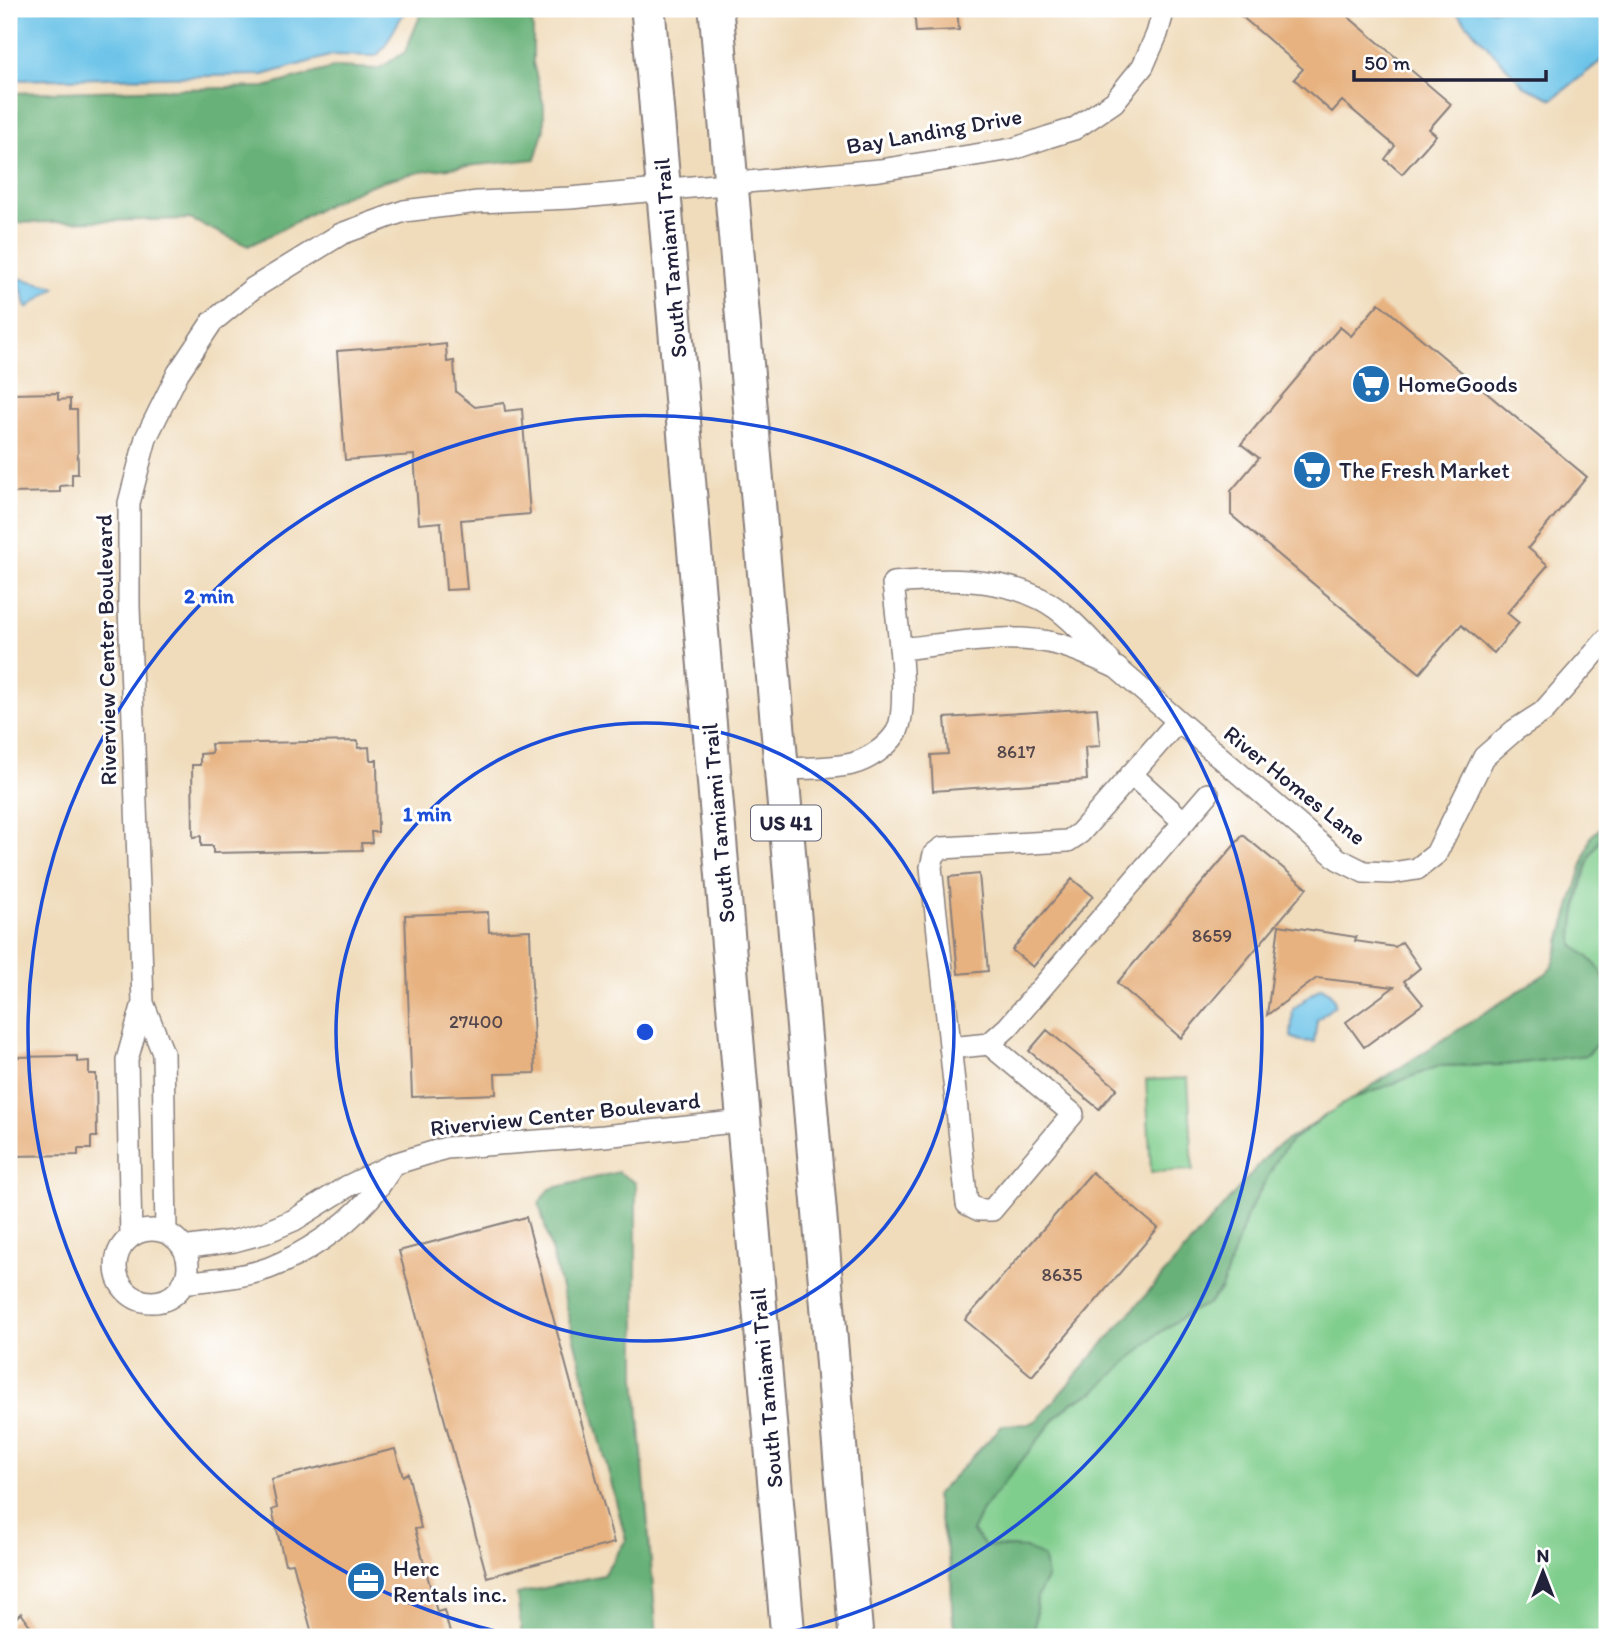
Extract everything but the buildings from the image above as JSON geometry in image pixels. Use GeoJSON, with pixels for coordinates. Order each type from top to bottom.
{"type":"FeatureCollection","features":[{"type":"Feature","properties":{"kind":"main road","name":"South Tamiami Trail"},"geometry":{"type":"LineString","coordinates":[[648,9],[788,1637]]}},
{"type":"Feature","properties":{"kind":"main road","name":"US 41"},"geometry":{"type":"LineString","coordinates":[[716,9],[856,1637]]}},
{"type":"Feature","properties":{"kind":"street","name":"Bay Landing Drive"},"geometry":{"type":"LineString","coordinates":[[731,184],[880,170],[1013,149],[1074,128],[1114,102],[1143,66],[1164,9]]}},
{"type":"Feature","properties":{"kind":"street","name":"Riverview Center Boulevard"},"geometry":{"type":"LineString","coordinates":[[394,1164],[369,1200],[352,1216],[297,1256],[267,1269],[232,1277],[183,1283],[176,1293],[166,1299],[154,1301],[131,1296],[117,1277],[118,1254],[131,1236],[127,1060],[143,1003],[129,606],[129,503],[146,438],[178,373],[212,322],[252,289],[341,234],[404,211],[478,202],[570,198],[731,184]]}},
{"type":"Feature","properties":{"kind":"street"},"geometry":{"type":"LineString","coordinates":[[782,769],[852,764],[881,750],[897,732],[902,707],[900,649],[893,583],[948,579],[983,582],[1042,599],[1064,615],[1117,668]]}},
{"type":"Feature","properties":{"kind":"street","name":"River Homes Lane"},"geometry":{"type":"LineString","coordinates":[[900,649],[1021,640],[1056,644],[1094,657],[1117,668],[1338,859],[1364,872],[1392,873],[1417,869],[1436,854],[1484,757],[1515,730],[1543,712],[1607,639]]}},
{"type":"Feature","properties":{"kind":"street"},"geometry":{"type":"LineString","coordinates":[[989,1044],[1073,1114],[992,1210],[979,1210],[967,1203],[931,867],[934,854],[942,848],[1068,841],[1080,833],[1177,722]]}},
{"type":"Feature","properties":{"kind":"street"},"geometry":{"type":"LineString","coordinates":[[1131,774],[1184,822]]}},
{"type":"Feature","properties":{"kind":"street"},"geometry":{"type":"LineString","coordinates":[[950,1048],[989,1044],[1008,1027],[1208,794]]}},
{"type":"Feature","properties":{"kind":"street","name":"Riverview Center Boulevard"},"geometry":{"type":"LineString","coordinates":[[143,1003],[163,1053],[166,1232]]}},
{"type":"Feature","properties":{"kind":"street","name":"Riverview Center Boulevard"},"geometry":{"type":"LineString","coordinates":[[183,1248],[233,1241],[264,1233],[294,1220],[348,1186],[394,1164],[446,1148],[743,1122]]}},
{"type":"Feature","properties":{"kind":"street"},"geometry":{"type":"LineString","coordinates":[[131,1236],[154,1230],[166,1232],[176,1239],[187,1259],[187,1272],[183,1283]]}},
{"type":"Feature","properties":{"kind":"green space"},"geometry":{"type":"Polygon","coordinates":[[[423,9],[524,9],[533,26],[533,63],[544,106],[544,129],[535,159],[437,170],[380,182],[346,196],[248,246],[190,219],[9,223],[9,93],[265,87],[336,67],[378,69],[405,52],[423,9]]]}},
{"type":"Feature","properties":{"kind":"green space"},"geometry":{"type":"Polygon","coordinates":[[[1607,823],[1586,867],[1574,923],[1573,945],[1598,968],[1608,996],[1604,1031],[1587,1055],[1505,1065],[1439,1066],[1350,1100],[1548,972],[1553,965],[1591,836],[1607,823]]]}},
{"type":"Feature","properties":{"kind":"green space"},"geometry":{"type":"Polygon","coordinates":[[[1607,829],[1607,993],[1573,945],[1573,924],[1588,861],[1596,843],[1607,829]]]}},
{"type":"Feature","properties":{"kind":"green space"},"geometry":{"type":"Polygon","coordinates":[[[1607,1016],[1607,1637],[1034,1637],[1037,1597],[1046,1579],[1026,1548],[985,1546],[972,1531],[982,1510],[1058,1415],[1073,1402],[1094,1392],[1155,1336],[1190,1312],[1208,1304],[1221,1289],[1248,1213],[1279,1156],[1291,1141],[1350,1100],[1439,1066],[1505,1065],[1587,1055],[1602,1037],[1607,1016]]]}},
{"type":"Feature","properties":{"kind":"green space"},"geometry":{"type":"Polygon","coordinates":[[[1188,1078],[1193,1170],[1151,1172],[1146,1080],[1188,1078]]]}},
{"type":"Feature","properties":{"kind":"green space"},"geometry":{"type":"Polygon","coordinates":[[[1329,1113],[1291,1141],[1279,1156],[1248,1213],[1221,1289],[1208,1304],[1190,1312],[1155,1336],[1094,1392],[1073,1402],[1058,1415],[982,1510],[972,1531],[985,1546],[1026,1548],[1044,1558],[1047,1579],[1037,1597],[1034,1637],[955,1637],[951,1569],[935,1496],[1003,1425],[1029,1424],[1037,1420],[1272,1150],[1329,1113]]]}},
{"type":"Feature","properties":{"kind":"green space"},"geometry":{"type":"Polygon","coordinates":[[[618,1172],[636,1183],[636,1378],[657,1637],[522,1637],[517,1594],[603,1575],[626,1540],[539,1203],[550,1189],[618,1172]]]}},
{"type":"Feature","properties":{"kind":"water"},"geometry":{"type":"Polygon","coordinates":[[[9,9],[406,9],[383,49],[376,56],[333,55],[263,75],[9,80],[9,9]]]}},
{"type":"Feature","properties":{"kind":"water"},"geometry":{"type":"Polygon","coordinates":[[[1453,9],[1607,9],[1607,56],[1553,99],[1525,87],[1453,9]]]}},
{"type":"Feature","properties":{"kind":"water"},"geometry":{"type":"Polygon","coordinates":[[[18,278],[56,287],[27,308],[18,278]]]}},
{"type":"Feature","properties":{"kind":"water"},"geometry":{"type":"Polygon","coordinates":[[[1321,987],[1331,994],[1335,1005],[1317,1020],[1314,1042],[1291,1037],[1293,1009],[1321,987]]]}},
{"type":"Feature","properties":{"kind":"place","name":"HomeGoods"},"geometry":{"type":"Point","coordinates":[1371,384]}},
{"type":"Feature","properties":{"kind":"place","name":"The Fresh Market"},"geometry":{"type":"Point","coordinates":[1312,470]}},
{"type":"Feature","properties":{"kind":"place","name":"Herc Rentals inc."},"geometry":{"type":"Point","coordinates":[366,1581]}}]}
